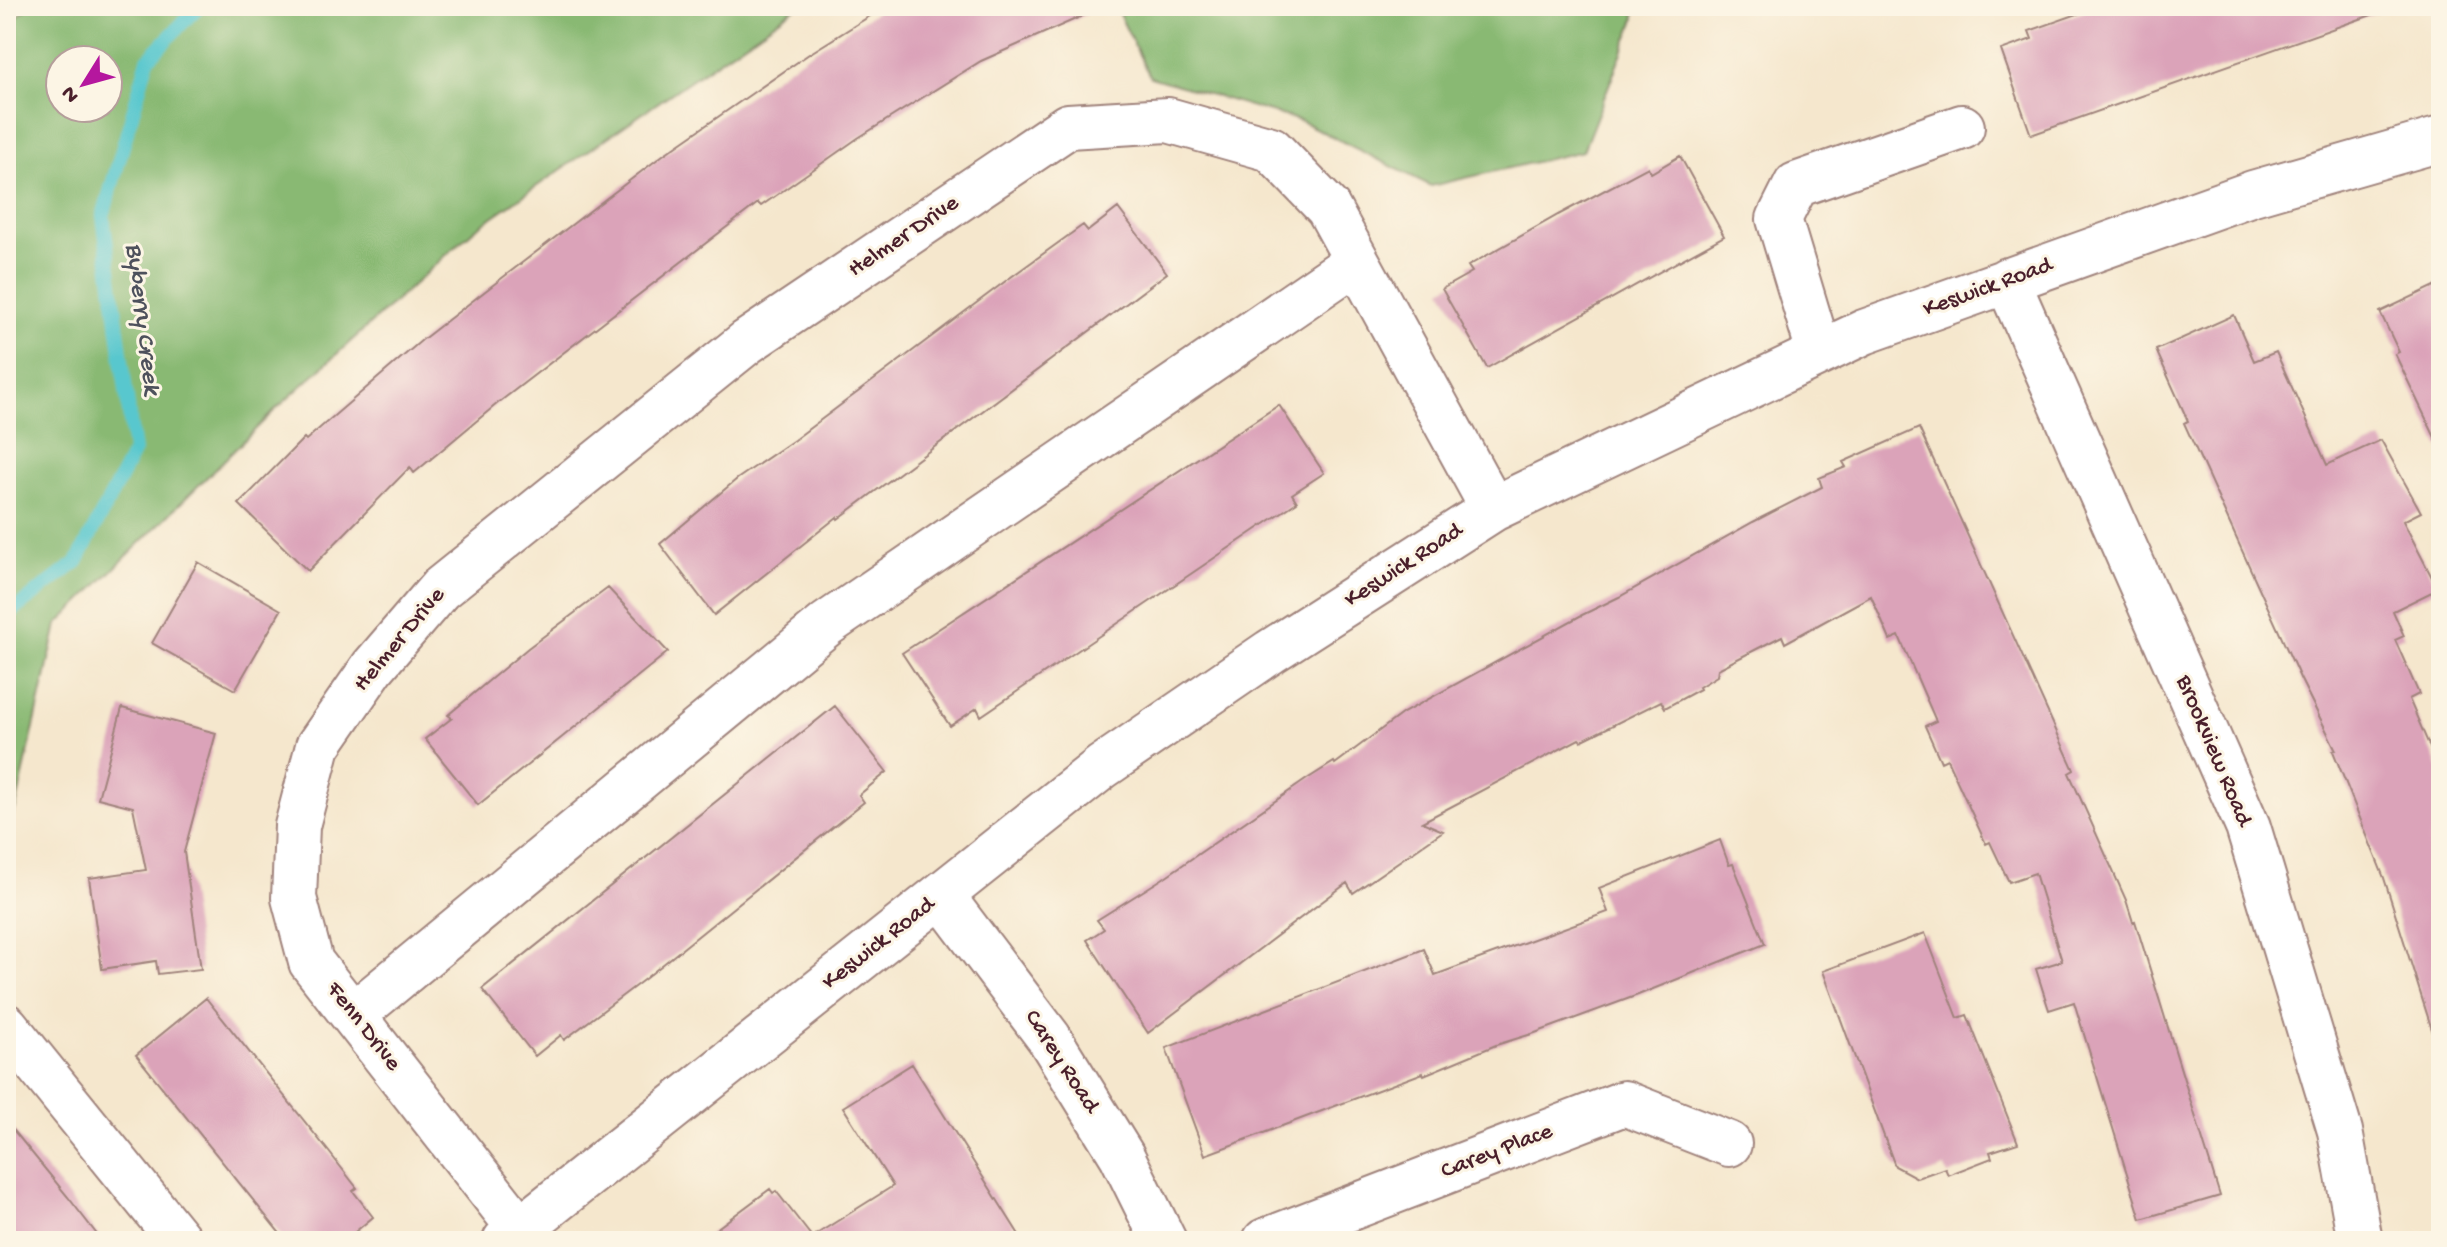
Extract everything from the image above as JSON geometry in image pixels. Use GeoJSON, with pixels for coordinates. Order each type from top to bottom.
{"type":"FeatureCollection","features":[{"type":"Feature","properties":{"kind":"street","name":"Helmer Drive"},"geometry":{"type":"LineString","coordinates":[[306,793],[318,746],[373,667],[440,589],[747,342],[1068,126],[1168,120],[1271,149],[1328,208],[1493,509]]}},
{"type":"Feature","properties":{"kind":"street"},"geometry":{"type":"LineString","coordinates":[[1819,352],[1779,219],[1796,185],[1962,127]]}},
{"type":"Feature","properties":{"kind":"street","name":"Keswick Road"},"geometry":{"type":"LineString","coordinates":[[513,1235],[1102,767],[1270,652],[1493,509],[1864,332],[2253,193],[2441,139]]}},
{"type":"Feature","properties":{"kind":"street"},"geometry":{"type":"LineString","coordinates":[[353,1015],[827,624],[1357,261]]}},
{"type":"Feature","properties":{"kind":"street","name":"Brookview Road"},"geometry":{"type":"LineString","coordinates":[[2007,280],[2248,827],[2340,1131],[2360,1241]]}},
{"type":"Feature","properties":{"kind":"street","name":"Fenn Drive"},"geometry":{"type":"LineString","coordinates":[[306,793],[297,826],[294,898],[311,962],[513,1235]]}},
{"type":"Feature","properties":{"kind":"street","name":"Carey Road"},"geometry":{"type":"LineString","coordinates":[[941,895],[1049,1038],[1122,1156],[1164,1241]]}},
{"type":"Feature","properties":{"kind":"street"},"geometry":{"type":"LineString","coordinates":[[6,1026],[180,1241]]}},
{"type":"Feature","properties":{"kind":"street","name":"Carey Place"},"geometry":{"type":"LineString","coordinates":[[1265,1241],[1624,1103],[1729,1144]]}},
{"type":"Feature","properties":{"kind":"green space"},"geometry":{"type":"Polygon","coordinates":[[[29,6],[798,6],[475,229],[275,410],[57,625],[16,807],[6,828],[6,27],[29,6]]]}},
{"type":"Feature","properties":{"kind":"green space"},"geometry":{"type":"Polygon","coordinates":[[[1115,6],[1634,6],[1635,19],[1583,151],[1431,186],[1301,121],[1150,77],[1115,6]]]}},
{"type":"Feature","properties":{"kind":"building"},"geometry":{"type":"Polygon","coordinates":[[[886,6],[1105,6],[981,61],[858,138],[761,206],[758,203],[498,403],[414,473],[410,467],[308,571],[239,504],[304,438],[306,440],[422,340],[506,275],[663,155],[809,54],[886,6]]]}},
{"type":"Feature","properties":{"kind":"building"},"geometry":{"type":"Polygon","coordinates":[[[2100,6],[2379,6],[2380,12],[2031,135],[2001,50],[2032,39],[2029,31],[2100,6]]]}},
{"type":"Feature","properties":{"kind":"building"},"geometry":{"type":"Polygon","coordinates":[[[1680,156],[1724,236],[1487,368],[1442,289],[1472,272],[1468,266],[1558,215],[1648,167],[1651,173],[1680,156]]]}},
{"type":"Feature","properties":{"kind":"building"},"geometry":{"type":"Polygon","coordinates":[[[1118,208],[1167,273],[837,517],[714,615],[660,544],[737,479],[794,440],[1011,277],[1083,225],[1088,231],[1118,208]]]}},
{"type":"Feature","properties":{"kind":"building"},"geometry":{"type":"Polygon","coordinates":[[[2441,283],[2441,450],[2395,354],[2399,352],[2380,312],[2441,283]]]}},
{"type":"Feature","properties":{"kind":"building"},"geometry":{"type":"Polygon","coordinates":[[[2234,315],[2254,361],[2276,352],[2327,465],[2381,440],[2421,512],[2403,521],[2438,589],[2393,611],[2404,636],[2395,640],[2419,694],[2409,699],[2441,773],[2441,1032],[2433,1033],[2384,878],[2333,751],[2336,750],[2184,423],[2188,421],[2156,350],[2234,315]]]}},
{"type":"Feature","properties":{"kind":"building"},"geometry":{"type":"Polygon","coordinates":[[[1279,405],[1324,473],[1292,494],[1297,502],[981,716],[977,708],[950,726],[902,653],[1279,405]]]}},
{"type":"Feature","properties":{"kind":"building"},"geometry":{"type":"Polygon","coordinates":[[[1919,428],[2074,770],[2069,773],[2135,921],[2220,1196],[2141,1219],[2074,1002],[2049,1010],[2036,969],[2062,961],[2035,873],[2009,882],[1990,842],[1986,844],[1947,759],[1941,762],[1925,726],[1936,721],[1899,636],[1890,640],[1871,596],[1785,643],[1782,636],[1718,669],[1717,676],[1700,689],[1665,708],[1661,701],[1581,741],[1579,739],[1422,822],[1443,831],[1353,893],[1347,883],[1148,1033],[1087,940],[1104,929],[1097,920],[1307,779],[1335,764],[1403,713],[1822,487],[1819,478],[1846,467],[1843,462],[1919,428]]]}},
{"type":"Feature","properties":{"kind":"building"},"geometry":{"type":"Polygon","coordinates":[[[198,562],[281,610],[235,690],[152,643],[198,562]]]}},
{"type":"Feature","properties":{"kind":"building"},"geometry":{"type":"Polygon","coordinates":[[[608,588],[668,652],[478,805],[425,739],[452,718],[448,715],[528,648],[608,588]]]}},
{"type":"Feature","properties":{"kind":"building"},"geometry":{"type":"Polygon","coordinates":[[[835,706],[887,772],[859,795],[864,802],[646,978],[564,1040],[561,1035],[535,1056],[482,989],[835,706]]]}},
{"type":"Feature","properties":{"kind":"building"},"geometry":{"type":"Polygon","coordinates":[[[122,708],[216,733],[184,852],[201,969],[158,974],[156,961],[102,969],[89,878],[146,870],[133,807],[98,798],[122,708]]]}},
{"type":"Feature","properties":{"kind":"building"},"geometry":{"type":"Polygon","coordinates":[[[1720,840],[1729,865],[1733,864],[1765,944],[1638,995],[1205,1155],[1166,1048],[1424,949],[1435,975],[1608,912],[1599,888],[1720,840]]]}},
{"type":"Feature","properties":{"kind":"building"},"geometry":{"type":"Polygon","coordinates":[[[1925,933],[1958,1018],[1967,1015],[2018,1143],[1990,1152],[1992,1158],[1948,1175],[1945,1168],[1917,1178],[1895,1166],[1823,971],[1925,933]]]}},
{"type":"Feature","properties":{"kind":"building"},"geometry":{"type":"Polygon","coordinates":[[[206,998],[357,1188],[353,1191],[373,1217],[344,1241],[286,1241],[136,1055],[206,998]]]}},
{"type":"Feature","properties":{"kind":"building"},"geometry":{"type":"Polygon","coordinates":[[[912,1064],[1023,1241],[700,1241],[770,1189],[773,1193],[776,1191],[812,1237],[893,1186],[843,1107],[912,1064]]]}},
{"type":"Feature","properties":{"kind":"building"},"geometry":{"type":"Polygon","coordinates":[[[6,1121],[68,1197],[102,1241],[6,1241],[6,1121]]]}},
{"type":"Feature","properties":{"kind":"waterway","name":"Byberry Creek"},"geometry":{"type":"LineString","coordinates":[[6,616],[77,562],[134,451],[103,216],[148,59],[199,6]]}}]}
